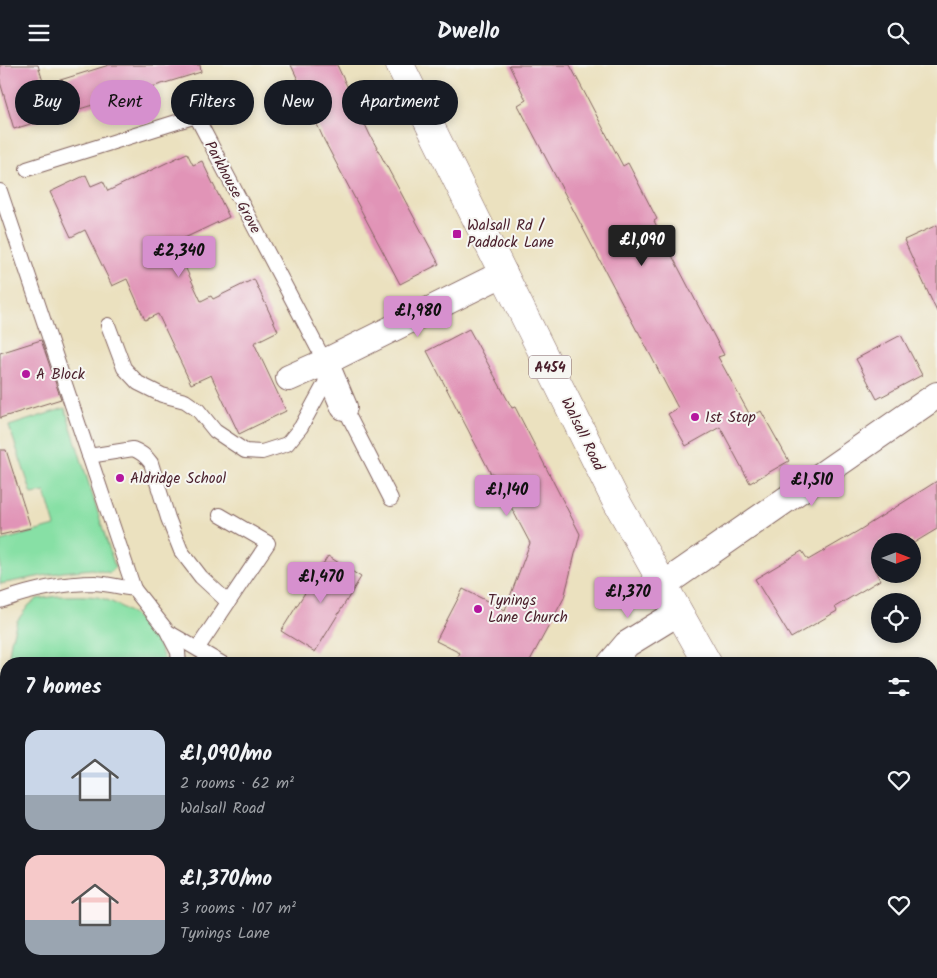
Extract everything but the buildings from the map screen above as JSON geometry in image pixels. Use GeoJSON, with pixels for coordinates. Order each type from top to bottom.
{"type":"FeatureCollection","features":[{"type":"Feature","properties":{"kind":"main road","name":"Walsall Road"},"geometry":{"type":"LineString","coordinates":[[400,65],[615,499],[704,657]]}},
{"type":"Feature","properties":{"kind":"street"},"geometry":{"type":"LineString","coordinates":[[289,378],[328,368],[504,273]]}},
{"type":"Feature","properties":{"kind":"street","name":"Parkhouse Grove"},"geometry":{"type":"LineString","coordinates":[[328,368],[344,407]]}},
{"type":"Feature","properties":{"kind":"street"},"geometry":{"type":"LineString","coordinates":[[663,585],[937,395]]}},
{"type":"Feature","properties":{"kind":"street"},"geometry":{"type":"LineString","coordinates":[[616,657],[627,644],[678,611]]}},
{"type":"Feature","properties":{"kind":"lane","name":"Parkhouse Grove"},"geometry":{"type":"LineString","coordinates":[[27,169],[196,116],[328,368]]}},
{"type":"Feature","properties":{"kind":"lane"},"geometry":{"type":"LineString","coordinates":[[0,191],[134,589],[168,632],[178,652],[178,657]]}},
{"type":"Feature","properties":{"kind":"lane"},"geometry":{"type":"LineString","coordinates":[[108,325],[124,368],[138,383],[162,395],[185,401],[198,410],[215,431],[244,451],[262,453],[287,444],[301,427],[328,368]]}},
{"type":"Feature","properties":{"kind":"lane","name":"Parkhouse Grove"},"geometry":{"type":"LineString","coordinates":[[344,407],[391,499]]}},
{"type":"Feature","properties":{"kind":"lane"},"geometry":{"type":"LineString","coordinates":[[89,456],[133,449],[146,456],[151,463],[168,518],[181,551],[201,577],[228,602]]}},
{"type":"Feature","properties":{"kind":"lane"},"geometry":{"type":"LineString","coordinates":[[198,649],[200,643],[268,543],[220,515]]}},
{"type":"Feature","properties":{"kind":"lane"},"geometry":{"type":"LineString","coordinates":[[0,601],[19,594],[57,586],[97,583],[134,589]]}},
{"type":"Feature","properties":{"kind":"lane"},"geometry":{"type":"LineString","coordinates":[[168,632],[211,657]]}},
{"type":"Feature","properties":{"kind":"green space"},"geometry":{"type":"Polygon","coordinates":[[[65,408],[115,567],[110,573],[92,569],[63,572],[0,584],[0,541],[55,526],[45,492],[32,494],[9,426],[65,408]]]}},
{"type":"Feature","properties":{"kind":"green space"},"geometry":{"type":"Polygon","coordinates":[[[58,596],[83,596],[105,599],[121,607],[142,623],[153,636],[163,657],[9,657],[17,621],[29,605],[37,599],[58,596]]]}},
{"type":"Feature","properties":{"kind":"place","name":"Walsall Rd / Paddock Lane"},"geometry":{"type":"Point","coordinates":[457,234]}},
{"type":"Feature","properties":{"kind":"place","name":"A Block"},"geometry":{"type":"Point","coordinates":[26,374]}},
{"type":"Feature","properties":{"kind":"place","name":"1st Stop"},"geometry":{"type":"Point","coordinates":[695,417]}},
{"type":"Feature","properties":{"kind":"place","name":"Aldridge School"},"geometry":{"type":"Point","coordinates":[120,478]}},
{"type":"Feature","properties":{"kind":"place","name":"Tynings Lane Church"},"geometry":{"type":"Point","coordinates":[478,609]}}]}
